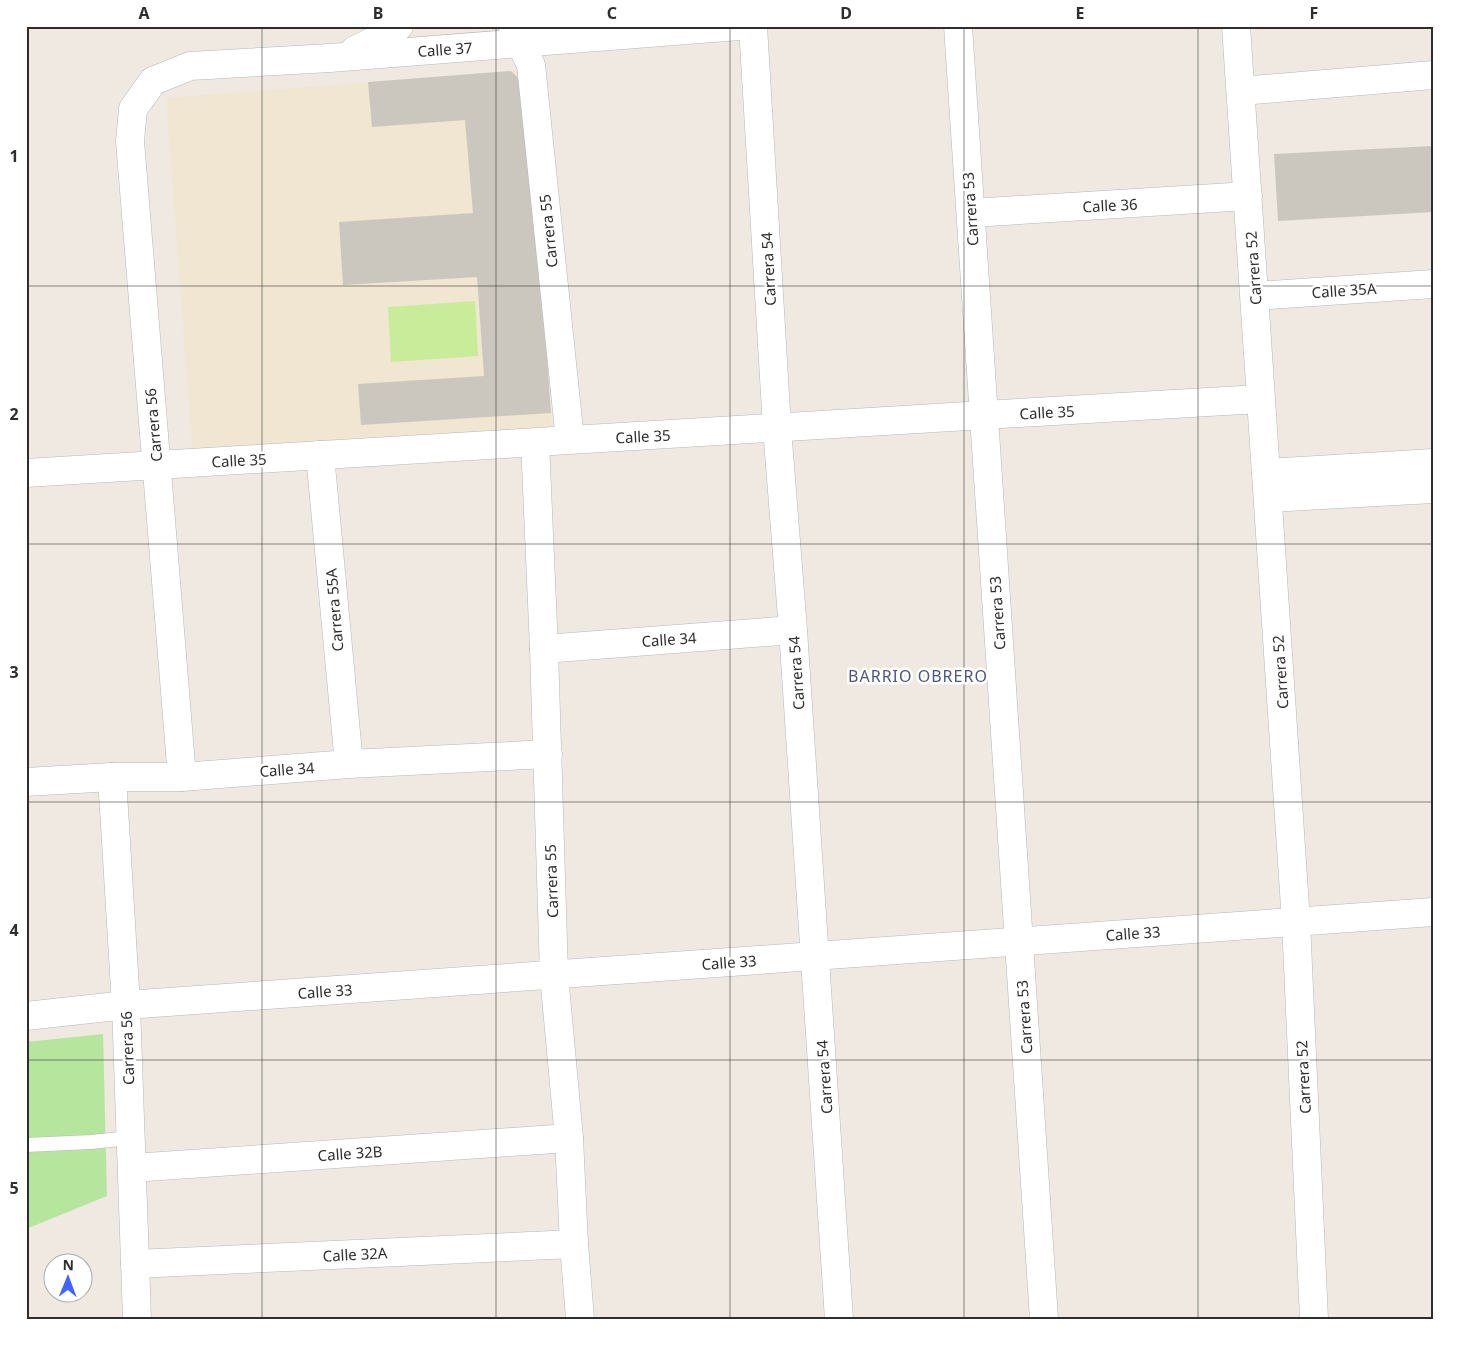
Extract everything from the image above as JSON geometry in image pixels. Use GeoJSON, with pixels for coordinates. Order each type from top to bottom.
{"type":"FeatureCollection","features":[{"type":"Feature","properties":{"kind":"street"},"geometry":{"type":"LineString","coordinates":[[340,57],[391,33],[399,26]]}},
{"type":"Feature","properties":{"kind":"street","name":"Calle 37"},"geometry":{"type":"LineString","coordinates":[[153,80],[190,66],[340,57],[516,35],[738,26]]}},
{"type":"Feature","properties":{"kind":"street","name":"Carrera 54"},"geometry":{"type":"LineString","coordinates":[[753,26],[778,428],[816,956],[839,1319]]}},
{"type":"Feature","properties":{"kind":"street","name":"Carrera 53"},"geometry":{"type":"LineString","coordinates":[[958,26],[1044,1319]]}},
{"type":"Feature","properties":{"kind":"street","name":"Carrera 52"},"geometry":{"type":"LineString","coordinates":[[1236,26],[1296,922],[1314,1319]]}},
{"type":"Feature","properties":{"kind":"street","name":"Carrera 55"},"geometry":{"type":"LineString","coordinates":[[516,35],[531,65],[570,440]]}},
{"type":"Feature","properties":{"kind":"street"},"geometry":{"type":"LineString","coordinates":[[1241,91],[1433,75]]}},
{"type":"Feature","properties":{"kind":"street","name":"Carrera 56"},"geometry":{"type":"LineString","coordinates":[[153,80],[133,109],[130,141],[182,777]]}},
{"type":"Feature","properties":{"kind":"street","name":"Calle 36"},"geometry":{"type":"LineString","coordinates":[[971,213],[1248,196]]}},
{"type":"Feature","properties":{"kind":"street","name":"Calle 35A"},"geometry":{"type":"LineString","coordinates":[[1255,296],[1433,284]]}},
{"type":"Feature","properties":{"kind":"street","name":"Calle 35"},"geometry":{"type":"LineString","coordinates":[[26,473],[1260,399]]}},
{"type":"Feature","properties":{"kind":"street","name":"Carrera 55"},"geometry":{"type":"LineString","coordinates":[[535,442],[548,754],[554,975],[569,1138],[580,1319]]}},
{"type":"Feature","properties":{"kind":"street","name":"Carrera 55A"},"geometry":{"type":"LineString","coordinates":[[320,455],[348,764]]}},
{"type":"Feature","properties":{"kind":"street"},"geometry":{"type":"LineString","coordinates":[[1268,485],[1433,463]]}},
{"type":"Feature","properties":{"kind":"street"},"geometry":{"type":"LineString","coordinates":[[1268,485],[1433,489]]}},
{"type":"Feature","properties":{"kind":"street","name":"Calle 34"},"geometry":{"type":"LineString","coordinates":[[544,649],[793,630]]}},
{"type":"Feature","properties":{"kind":"street","name":"Calle 34"},"geometry":{"type":"LineString","coordinates":[[26,782],[112,777],[182,777],[348,764],[548,754]]}},
{"type":"Feature","properties":{"kind":"street","name":"Carrera 56"},"geometry":{"type":"LineString","coordinates":[[112,777],[126,1006],[137,1319]]}},
{"type":"Feature","properties":{"kind":"street","name":"Calle 33"},"geometry":{"type":"LineString","coordinates":[[26,1016],[126,1006],[1433,912]]}},
{"type":"Feature","properties":{"kind":"street","name":"Calle 32B"},"geometry":{"type":"LineString","coordinates":[[132,1168],[569,1138]]}},
{"type":"Feature","properties":{"kind":"street","name":"Calle 32A"},"geometry":{"type":"LineString","coordinates":[[135,1264],[574,1244]]}},
{"type":"Feature","properties":{"kind":"lane"},"geometry":{"type":"LineString","coordinates":[[26,1145],[130,1138]]}},
{"type":"Feature","properties":{"kind":"shaded area"},"geometry":{"type":"Polygon","coordinates":[[[527,70],[552,436],[193,459],[166,98],[527,70]]]}},
{"type":"Feature","properties":{"kind":"green space"},"geometry":{"type":"Polygon","coordinates":[[[475,301],[478,356],[391,362],[388,307],[475,301]]]}},
{"type":"Feature","properties":{"kind":"green space"},"geometry":{"type":"Polygon","coordinates":[[[103,1034],[107,1196],[26,1229],[26,1042],[103,1034]]]}},
{"type":"Feature","properties":{"kind":"building"},"geometry":{"type":"Polygon","coordinates":[[[511,71],[528,87],[551,413],[361,425],[358,384],[484,376],[477,277],[343,285],[339,222],[473,213],[465,120],[372,127],[368,82],[511,71]]]}},
{"type":"Feature","properties":{"kind":"building"},"geometry":{"type":"Polygon","coordinates":[[[1432,146],[1433,212],[1278,221],[1274,154],[1432,146]]]}},
{"type":"Feature","properties":{"kind":"district","name":"BARRIO OBRERO"},"geometry":{"type":"Point","coordinates":[918,676]}}]}
